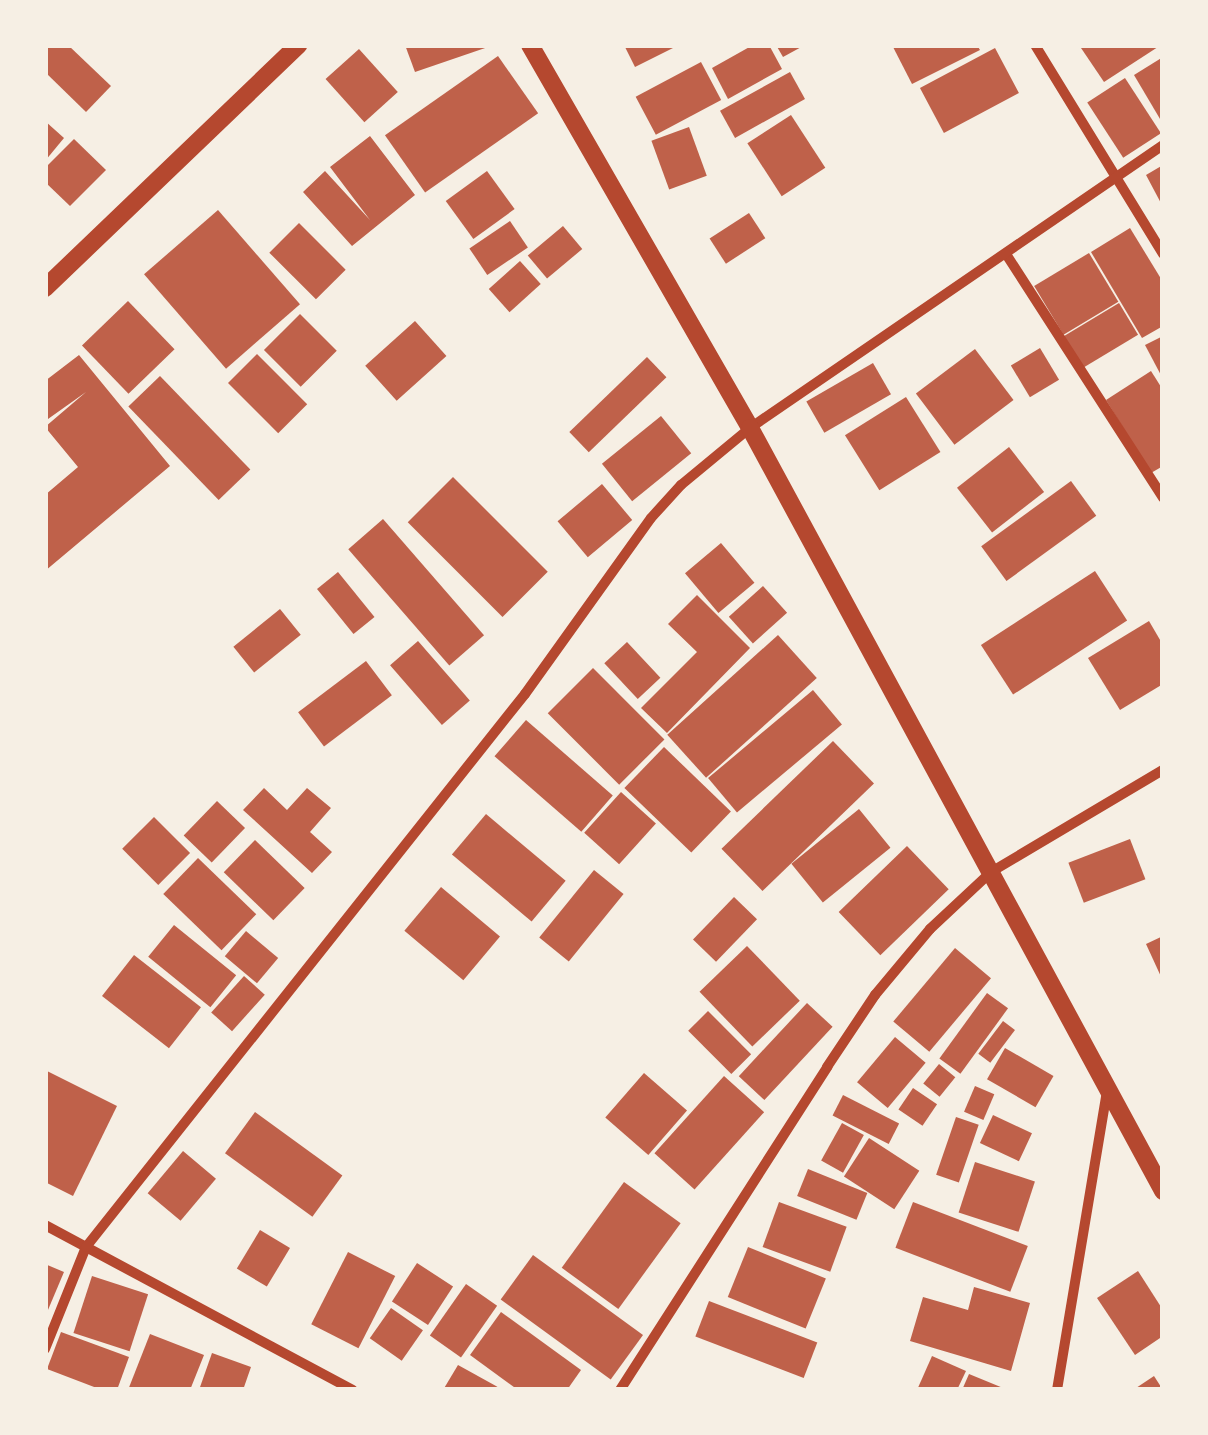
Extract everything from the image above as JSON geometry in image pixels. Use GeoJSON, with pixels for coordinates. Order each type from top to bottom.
{"type":"FeatureCollection","features":[{"type":"Feature","properties":{"kind":"street"},"geometry":{"type":"LineString","coordinates":[[45,288],[298,45]]}},
{"type":"Feature","properties":{"kind":"street"},"geometry":{"type":"LineString","coordinates":[[530,45],[750,428],[1163,1191]]}},
{"type":"Feature","properties":{"kind":"street"},"geometry":{"type":"LineString","coordinates":[[1034,45],[1163,254]]}},
{"type":"Feature","properties":{"kind":"street"},"geometry":{"type":"LineString","coordinates":[[45,1349],[86,1247],[525,694],[651,518],[681,484],[750,428],[1163,145]]}},
{"type":"Feature","properties":{"kind":"street"},"geometry":{"type":"LineString","coordinates":[[1006,254],[1163,498]]}},
{"type":"Feature","properties":{"kind":"street"},"geometry":{"type":"LineString","coordinates":[[620,1390],[876,995],[940,918],[991,872],[1163,770]]}},
{"type":"Feature","properties":{"kind":"street"},"geometry":{"type":"LineString","coordinates":[[1057,1390],[1107,1091]]}},
{"type":"Feature","properties":{"kind":"street"},"geometry":{"type":"LineString","coordinates":[[45,1225],[353,1390]]}},
{"type":"Feature","properties":{"kind":"building"},"geometry":{"type":"Polygon","coordinates":[[[45,45],[68,45],[111,86],[86,112],[45,72],[45,45]]]}},
{"type":"Feature","properties":{"kind":"building"},"geometry":{"type":"Polygon","coordinates":[[[405,45],[491,45],[491,46],[415,72],[405,45]]]}},
{"type":"Feature","properties":{"kind":"building"},"geometry":{"type":"Polygon","coordinates":[[[624,45],[679,45],[635,67],[624,45]]]}},
{"type":"Feature","properties":{"kind":"building"},"geometry":{"type":"Polygon","coordinates":[[[753,45],[769,45],[782,69],[728,99],[712,68],[753,45]]]}},
{"type":"Feature","properties":{"kind":"building"},"geometry":{"type":"Polygon","coordinates":[[[776,45],[805,45],[783,57],[776,45]]]}},
{"type":"Feature","properties":{"kind":"building"},"geometry":{"type":"Polygon","coordinates":[[[892,45],[977,45],[980,50],[912,84],[892,45]]]}},
{"type":"Feature","properties":{"kind":"building"},"geometry":{"type":"Polygon","coordinates":[[[1079,45],[1161,45],[1104,82],[1079,45]]]}},
{"type":"Feature","properties":{"kind":"building"},"geometry":{"type":"Polygon","coordinates":[[[995,48],[1019,93],[944,133],[920,88],[995,48]]]}},
{"type":"Feature","properties":{"kind":"building"},"geometry":{"type":"Polygon","coordinates":[[[359,49],[398,92],[364,122],[326,79],[359,49]]]}},
{"type":"Feature","properties":{"kind":"building"},"geometry":{"type":"Polygon","coordinates":[[[498,56],[538,113],[425,192],[385,135],[498,56]]]}},
{"type":"Feature","properties":{"kind":"building"},"geometry":{"type":"Polygon","coordinates":[[[1163,57],[1163,124],[1134,75],[1163,57]]]}},
{"type":"Feature","properties":{"kind":"building"},"geometry":{"type":"Polygon","coordinates":[[[701,62],[721,100],[656,135],[636,97],[701,62]]]}},
{"type":"Feature","properties":{"kind":"building"},"geometry":{"type":"Polygon","coordinates":[[[790,72],[805,99],[735,138],[720,111],[790,72]]]}},
{"type":"Feature","properties":{"kind":"building"},"geometry":{"type":"Polygon","coordinates":[[[1125,78],[1161,133],[1123,158],[1087,103],[1125,78]]]}},
{"type":"Feature","properties":{"kind":"building"},"geometry":{"type":"Polygon","coordinates":[[[791,115],[825,168],[782,196],[747,143],[791,115]]]}},
{"type":"Feature","properties":{"kind":"building"},"geometry":{"type":"Polygon","coordinates":[[[45,121],[64,138],[45,161],[45,121]]]}},
{"type":"Feature","properties":{"kind":"building"},"geometry":{"type":"Polygon","coordinates":[[[689,127],[707,176],[669,190],[651,141],[689,127]]]}},
{"type":"Feature","properties":{"kind":"building"},"geometry":{"type":"Polygon","coordinates":[[[370,136],[415,195],[352,246],[303,192],[325,171],[370,220],[330,167],[370,136]]]}},
{"type":"Feature","properties":{"kind":"building"},"geometry":{"type":"Polygon","coordinates":[[[74,139],[106,170],[70,206],[45,182],[45,168],[74,139]]]}},
{"type":"Feature","properties":{"kind":"building"},"geometry":{"type":"Polygon","coordinates":[[[1163,165],[1163,207],[1146,175],[1163,165]]]}},
{"type":"Feature","properties":{"kind":"building"},"geometry":{"type":"Polygon","coordinates":[[[487,171],[515,209],[473,239],[446,201],[487,171]]]}},
{"type":"Feature","properties":{"kind":"building"},"geometry":{"type":"Polygon","coordinates":[[[218,210],[300,304],[226,369],[144,274],[218,210]]]}},
{"type":"Feature","properties":{"kind":"building"},"geometry":{"type":"Polygon","coordinates":[[[749,213],[765,238],[726,264],[710,239],[749,213]]]}},
{"type":"Feature","properties":{"kind":"building"},"geometry":{"type":"Polygon","coordinates":[[[510,221],[528,248],[487,275],[469,248],[510,221]]]}},
{"type":"Feature","properties":{"kind":"building"},"geometry":{"type":"Polygon","coordinates":[[[299,223],[346,270],[316,299],[269,253],[299,223]]]}},
{"type":"Feature","properties":{"kind":"building"},"geometry":{"type":"Polygon","coordinates":[[[563,226],[582,249],[547,279],[528,256],[563,226]]]}},
{"type":"Feature","properties":{"kind":"building"},"geometry":{"type":"Polygon","coordinates":[[[1130,228],[1163,282],[1163,326],[1142,338],[1091,252],[1130,228]]]}},
{"type":"Feature","properties":{"kind":"building"},"geometry":{"type":"Polygon","coordinates":[[[1089,253],[1118,302],[1063,335],[1034,286],[1089,253]]]}},
{"type":"Feature","properties":{"kind":"building"},"geometry":{"type":"Polygon","coordinates":[[[520,261],[541,284],[510,312],[489,289],[520,261]]]}},
{"type":"Feature","properties":{"kind":"building"},"geometry":{"type":"Polygon","coordinates":[[[128,301],[175,349],[129,394],[82,345],[128,301]]]}},
{"type":"Feature","properties":{"kind":"building"},"geometry":{"type":"Polygon","coordinates":[[[1119,303],[1138,335],[1082,368],[1063,336],[1119,303]]]}},
{"type":"Feature","properties":{"kind":"building"},"geometry":{"type":"Polygon","coordinates":[[[300,314],[337,351],[301,387],[264,350],[300,314]]]}},
{"type":"Feature","properties":{"kind":"building"},"geometry":{"type":"Polygon","coordinates":[[[415,321],[446,356],[397,401],[365,366],[415,321]]]}},
{"type":"Feature","properties":{"kind":"building"},"geometry":{"type":"Polygon","coordinates":[[[1163,336],[1163,379],[1145,345],[1163,336]]]}},
{"type":"Feature","properties":{"kind":"building"},"geometry":{"type":"Polygon","coordinates":[[[1040,348],[1059,380],[1030,397],[1011,366],[1040,348]]]}},
{"type":"Feature","properties":{"kind":"building"},"geometry":{"type":"Polygon","coordinates":[[[975,349],[1014,400],[954,445],[916,394],[975,349]]]}},
{"type":"Feature","properties":{"kind":"building"},"geometry":{"type":"Polygon","coordinates":[[[257,354],[307,404],[278,433],[228,383],[257,354]]]}},
{"type":"Feature","properties":{"kind":"building"},"geometry":{"type":"Polygon","coordinates":[[[79,355],[170,466],[45,571],[45,495],[78,467],[45,427],[86,392],[48,419],[45,381],[79,355]]]}},
{"type":"Feature","properties":{"kind":"building"},"geometry":{"type":"Polygon","coordinates":[[[647,357],[666,377],[589,452],[569,432],[647,357]]]}},
{"type":"Feature","properties":{"kind":"building"},"geometry":{"type":"Polygon","coordinates":[[[873,363],[891,394],[824,433],[806,402],[873,363]]]}},
{"type":"Feature","properties":{"kind":"building"},"geometry":{"type":"Polygon","coordinates":[[[1151,371],[1163,390],[1163,466],[1151,473],[1106,400],[1151,371]]]}},
{"type":"Feature","properties":{"kind":"building"},"geometry":{"type":"Polygon","coordinates":[[[160,376],[250,470],[219,500],[128,407],[160,376]]]}},
{"type":"Feature","properties":{"kind":"building"},"geometry":{"type":"Polygon","coordinates":[[[906,397],[940,452],[879,490],[845,435],[906,397]]]}},
{"type":"Feature","properties":{"kind":"building"},"geometry":{"type":"Polygon","coordinates":[[[661,416],[691,453],[632,501],[602,464],[661,416]]]}},
{"type":"Feature","properties":{"kind":"building"},"geometry":{"type":"Polygon","coordinates":[[[1009,447],[1044,492],[992,533],[957,488],[1009,447]]]}},
{"type":"Feature","properties":{"kind":"building"},"geometry":{"type":"Polygon","coordinates":[[[453,477],[548,572],[502,617],[408,522],[453,477]]]}},
{"type":"Feature","properties":{"kind":"building"},"geometry":{"type":"Polygon","coordinates":[[[1071,481],[1096,516],[1006,581],[981,546],[1071,481]]]}},
{"type":"Feature","properties":{"kind":"building"},"geometry":{"type":"Polygon","coordinates":[[[602,484],[632,520],[588,557],[558,521],[602,484]]]}},
{"type":"Feature","properties":{"kind":"building"},"geometry":{"type":"Polygon","coordinates":[[[383,519],[484,635],[449,665],[348,549],[383,519]]]}},
{"type":"Feature","properties":{"kind":"building"},"geometry":{"type":"Polygon","coordinates":[[[721,543],[754,583],[718,613],[685,573],[721,543]]]}},
{"type":"Feature","properties":{"kind":"building"},"geometry":{"type":"Polygon","coordinates":[[[1095,571],[1127,620],[1013,695],[981,645],[1095,571]]]}},
{"type":"Feature","properties":{"kind":"building"},"geometry":{"type":"Polygon","coordinates":[[[338,572],[375,617],[354,634],[317,589],[338,572]]]}},
{"type":"Feature","properties":{"kind":"building"},"geometry":{"type":"Polygon","coordinates":[[[763,586],[787,613],[753,644],[729,617],[763,586]]]}},
{"type":"Feature","properties":{"kind":"building"},"geometry":{"type":"Polygon","coordinates":[[[697,595],[750,648],[667,733],[641,708],[697,652],[668,624],[697,595]]]}},
{"type":"Feature","properties":{"kind":"building"},"geometry":{"type":"Polygon","coordinates":[[[280,609],[301,635],[254,672],[233,647],[280,609]]]}},
{"type":"Feature","properties":{"kind":"building"},"geometry":{"type":"Polygon","coordinates":[[[1149,621],[1163,645],[1163,684],[1120,710],[1088,658],[1149,621]]]}},
{"type":"Feature","properties":{"kind":"building"},"geometry":{"type":"Polygon","coordinates":[[[778,635],[817,678],[706,778],[667,735],[778,635]]]}},
{"type":"Feature","properties":{"kind":"building"},"geometry":{"type":"Polygon","coordinates":[[[418,641],[470,701],[442,725],[390,665],[418,641]]]}},
{"type":"Feature","properties":{"kind":"building"},"geometry":{"type":"Polygon","coordinates":[[[627,642],[660,678],[638,699],[604,663],[627,642]]]}},
{"type":"Feature","properties":{"kind":"building"},"geometry":{"type":"Polygon","coordinates":[[[366,661],[392,695],[324,746],[298,712],[366,661]]]}},
{"type":"Feature","properties":{"kind":"building"},"geometry":{"type":"Polygon","coordinates":[[[593,668],[664,739],[619,785],[548,713],[593,668]]]}},
{"type":"Feature","properties":{"kind":"building"},"geometry":{"type":"Polygon","coordinates":[[[813,690],[842,724],[737,813],[708,778],[813,690]]]}},
{"type":"Feature","properties":{"kind":"building"},"geometry":{"type":"Polygon","coordinates":[[[526,720],[613,795],[581,832],[495,756],[526,720]]]}},
{"type":"Feature","properties":{"kind":"building"},"geometry":{"type":"Polygon","coordinates":[[[833,741],[874,783],[762,891],[722,849],[833,741]]]}},
{"type":"Feature","properties":{"kind":"building"},"geometry":{"type":"Polygon","coordinates":[[[664,747],[731,812],[691,853],[624,788],[664,747]]]}},
{"type":"Feature","properties":{"kind":"building"},"geometry":{"type":"Polygon","coordinates":[[[264,788],[287,810],[307,788],[331,808],[310,832],[332,852],[312,873],[243,810],[264,788]]]}},
{"type":"Feature","properties":{"kind":"building"},"geometry":{"type":"Polygon","coordinates":[[[621,792],[656,823],[619,864],[584,833],[621,792]]]}},
{"type":"Feature","properties":{"kind":"building"},"geometry":{"type":"Polygon","coordinates":[[[217,801],[245,828],[212,863],[184,836],[217,801]]]}},
{"type":"Feature","properties":{"kind":"building"},"geometry":{"type":"Polygon","coordinates":[[[859,809],[890,848],[823,903],[791,864],[859,809]]]}},
{"type":"Feature","properties":{"kind":"building"},"geometry":{"type":"Polygon","coordinates":[[[486,814],[566,881],[532,921],[452,855],[486,814]]]}},
{"type":"Feature","properties":{"kind":"building"},"geometry":{"type":"Polygon","coordinates":[[[154,817],[190,853],[158,885],[122,849],[154,817]]]}},
{"type":"Feature","properties":{"kind":"building"},"geometry":{"type":"Polygon","coordinates":[[[1130,839],[1145,879],[1084,903],[1068,863],[1130,839]]]}},
{"type":"Feature","properties":{"kind":"building"},"geometry":{"type":"Polygon","coordinates":[[[255,840],[305,888],[273,920],[224,872],[255,840]]]}},
{"type":"Feature","properties":{"kind":"building"},"geometry":{"type":"Polygon","coordinates":[[[907,846],[949,889],[880,955],[839,912],[907,846]]]}},
{"type":"Feature","properties":{"kind":"building"},"geometry":{"type":"Polygon","coordinates":[[[198,858],[256,914],[222,950],[163,894],[198,858]]]}},
{"type":"Feature","properties":{"kind":"building"},"geometry":{"type":"Polygon","coordinates":[[[594,870],[624,894],[569,962],[539,938],[594,870]]]}},
{"type":"Feature","properties":{"kind":"building"},"geometry":{"type":"Polygon","coordinates":[[[441,887],[500,936],[463,980],[404,931],[441,887]]]}},
{"type":"Feature","properties":{"kind":"building"},"geometry":{"type":"Polygon","coordinates":[[[734,897],[757,919],[716,962],[693,939],[734,897]]]}},
{"type":"Feature","properties":{"kind":"building"},"geometry":{"type":"Polygon","coordinates":[[[174,925],[236,975],[210,1007],[148,957],[174,925]]]}},
{"type":"Feature","properties":{"kind":"building"},"geometry":{"type":"Polygon","coordinates":[[[246,931],[278,958],[257,983],[225,956],[246,931]]]}},
{"type":"Feature","properties":{"kind":"building"},"geometry":{"type":"Polygon","coordinates":[[[1163,936],[1163,981],[1146,944],[1163,936]]]}},
{"type":"Feature","properties":{"kind":"building"},"geometry":{"type":"Polygon","coordinates":[[[747,946],[800,1001],[752,1047],[700,992],[747,946]]]}},
{"type":"Feature","properties":{"kind":"building"},"geometry":{"type":"Polygon","coordinates":[[[955,948],[991,978],[929,1052],[893,1022],[955,948]]]}},
{"type":"Feature","properties":{"kind":"building"},"geometry":{"type":"Polygon","coordinates":[[[134,955],[201,1007],[169,1048],[102,996],[134,955]]]}},
{"type":"Feature","properties":{"kind":"building"},"geometry":{"type":"Polygon","coordinates":[[[244,976],[265,995],[232,1031],[211,1012],[244,976]]]}},
{"type":"Feature","properties":{"kind":"building"},"geometry":{"type":"Polygon","coordinates":[[[987,993],[1008,1008],[960,1074],[939,1059],[987,993]]]}},
{"type":"Feature","properties":{"kind":"building"},"geometry":{"type":"Polygon","coordinates":[[[807,1003],[833,1027],[764,1100],[739,1076],[807,1003]]]}},
{"type":"Feature","properties":{"kind":"building"},"geometry":{"type":"Polygon","coordinates":[[[708,1011],[751,1054],[731,1074],[688,1031],[708,1011]]]}},
{"type":"Feature","properties":{"kind":"building"},"geometry":{"type":"Polygon","coordinates":[[[1003,1021],[1015,1030],[990,1063],[978,1054],[1003,1021]]]}},
{"type":"Feature","properties":{"kind":"building"},"geometry":{"type":"Polygon","coordinates":[[[895,1037],[926,1063],[888,1108],[857,1082],[895,1037]]]}},
{"type":"Feature","properties":{"kind":"building"},"geometry":{"type":"Polygon","coordinates":[[[1005,1048],[1053,1076],[1035,1107],[987,1079],[1005,1048]]]}},
{"type":"Feature","properties":{"kind":"building"},"geometry":{"type":"Polygon","coordinates":[[[939,1064],[955,1077],[940,1097],[923,1083],[939,1064]]]}},
{"type":"Feature","properties":{"kind":"building"},"geometry":{"type":"Polygon","coordinates":[[[45,1070],[117,1106],[73,1196],[45,1182],[45,1070]]]}},
{"type":"Feature","properties":{"kind":"building"},"geometry":{"type":"Polygon","coordinates":[[[644,1073],[687,1110],[648,1155],[605,1118],[644,1073]]]}},
{"type":"Feature","properties":{"kind":"building"},"geometry":{"type":"Polygon","coordinates":[[[724,1076],[764,1112],[695,1189],[654,1153],[724,1076]]]}},
{"type":"Feature","properties":{"kind":"building"},"geometry":{"type":"Polygon","coordinates":[[[975,1086],[994,1094],[983,1120],[964,1112],[975,1086]]]}},
{"type":"Feature","properties":{"kind":"building"},"geometry":{"type":"Polygon","coordinates":[[[913,1088],[937,1104],[923,1126],[898,1110],[913,1088]]]}},
{"type":"Feature","properties":{"kind":"building"},"geometry":{"type":"Polygon","coordinates":[[[843,1095],[899,1124],[889,1144],[833,1115],[843,1095]]]}},
{"type":"Feature","properties":{"kind":"building"},"geometry":{"type":"Polygon","coordinates":[[[255,1112],[342,1175],[312,1217],[225,1153],[255,1112]]]}},
{"type":"Feature","properties":{"kind":"building"},"geometry":{"type":"Polygon","coordinates":[[[993,1115],[1032,1133],[1019,1161],[980,1143],[993,1115]]]}},
{"type":"Feature","properties":{"kind":"building"},"geometry":{"type":"Polygon","coordinates":[[[956,1117],[979,1125],[959,1182],[936,1175],[956,1117]]]}},
{"type":"Feature","properties":{"kind":"building"},"geometry":{"type":"Polygon","coordinates":[[[842,1123],[864,1135],[843,1173],[821,1161],[842,1123]]]}},
{"type":"Feature","properties":{"kind":"building"},"geometry":{"type":"Polygon","coordinates":[[[869,1138],[919,1171],[894,1209],[844,1177],[869,1138]]]}},
{"type":"Feature","properties":{"kind":"building"},"geometry":{"type":"Polygon","coordinates":[[[183,1151],[216,1179],[181,1221],[148,1193],[183,1151]]]}},
{"type":"Feature","properties":{"kind":"building"},"geometry":{"type":"Polygon","coordinates":[[[975,1162],[1035,1181],[1019,1232],[959,1212],[975,1162]]]}},
{"type":"Feature","properties":{"kind":"building"},"geometry":{"type":"Polygon","coordinates":[[[808,1169],[867,1193],[856,1220],[797,1196],[808,1169]]]}},
{"type":"Feature","properties":{"kind":"building"},"geometry":{"type":"Polygon","coordinates":[[[624,1182],[681,1223],[618,1309],[562,1268],[624,1182]]]}},
{"type":"Feature","properties":{"kind":"building"},"geometry":{"type":"Polygon","coordinates":[[[779,1202],[847,1227],[830,1272],[763,1247],[779,1202]]]}},
{"type":"Feature","properties":{"kind":"building"},"geometry":{"type":"Polygon","coordinates":[[[913,1202],[1028,1246],[1010,1292],[895,1248],[913,1202]]]}},
{"type":"Feature","properties":{"kind":"building"},"geometry":{"type":"Polygon","coordinates":[[[260,1230],[290,1248],[267,1287],[237,1269],[260,1230]]]}},
{"type":"Feature","properties":{"kind":"building"},"geometry":{"type":"Polygon","coordinates":[[[748,1247],[826,1278],[806,1329],[728,1297],[748,1247]]]}},
{"type":"Feature","properties":{"kind":"building"},"geometry":{"type":"Polygon","coordinates":[[[348,1252],[395,1276],[358,1348],[311,1324],[348,1252]]]}},
{"type":"Feature","properties":{"kind":"building"},"geometry":{"type":"Polygon","coordinates":[[[533,1255],[643,1335],[611,1379],[501,1299],[533,1255]]]}},
{"type":"Feature","properties":{"kind":"building"},"geometry":{"type":"Polygon","coordinates":[[[417,1263],[453,1286],[428,1325],[392,1302],[417,1263]]]}},
{"type":"Feature","properties":{"kind":"building"},"geometry":{"type":"Polygon","coordinates":[[[45,1264],[64,1272],[45,1317],[45,1264]]]}},
{"type":"Feature","properties":{"kind":"building"},"geometry":{"type":"Polygon","coordinates":[[[1138,1271],[1163,1310],[1163,1336],[1135,1355],[1097,1298],[1138,1271]]]}},
{"type":"Feature","properties":{"kind":"building"},"geometry":{"type":"Polygon","coordinates":[[[92,1276],[148,1294],[130,1351],[73,1333],[92,1276]]]}},
{"type":"Feature","properties":{"kind":"building"},"geometry":{"type":"Polygon","coordinates":[[[466,1284],[497,1306],[461,1357],[430,1336],[466,1284]]]}},
{"type":"Feature","properties":{"kind":"building"},"geometry":{"type":"Polygon","coordinates":[[[974,1287],[1030,1303],[1011,1371],[910,1341],[923,1297],[968,1310],[974,1287]]]}},
{"type":"Feature","properties":{"kind":"building"},"geometry":{"type":"Polygon","coordinates":[[[709,1301],[817,1343],[804,1378],[695,1336],[709,1301]]]}},
{"type":"Feature","properties":{"kind":"building"},"geometry":{"type":"Polygon","coordinates":[[[391,1308],[423,1330],[402,1361],[370,1338],[391,1308]]]}},
{"type":"Feature","properties":{"kind":"building"},"geometry":{"type":"Polygon","coordinates":[[[501,1312],[581,1370],[567,1390],[518,1390],[470,1355],[501,1312]]]}},
{"type":"Feature","properties":{"kind":"building"},"geometry":{"type":"Polygon","coordinates":[[[61,1332],[129,1357],[117,1390],[102,1390],[47,1369],[61,1332]]]}},
{"type":"Feature","properties":{"kind":"building"},"geometry":{"type":"Polygon","coordinates":[[[150,1334],[204,1355],[190,1390],[128,1390],[150,1334]]]}},
{"type":"Feature","properties":{"kind":"building"},"geometry":{"type":"Polygon","coordinates":[[[212,1353],[251,1367],[243,1390],[199,1390],[212,1353]]]}},
{"type":"Feature","properties":{"kind":"building"},"geometry":{"type":"Polygon","coordinates":[[[932,1356],[966,1371],[957,1390],[917,1390],[932,1356]]]}},
{"type":"Feature","properties":{"kind":"building"},"geometry":{"type":"Polygon","coordinates":[[[458,1365],[496,1386],[502,1390],[443,1390],[458,1365]]]}},
{"type":"Feature","properties":{"kind":"building"},"geometry":{"type":"Polygon","coordinates":[[[969,1374],[1008,1390],[962,1390],[969,1374]]]}},
{"type":"Feature","properties":{"kind":"building"},"geometry":{"type":"Polygon","coordinates":[[[1154,1376],[1163,1390],[1133,1390],[1154,1376]]]}}]}
